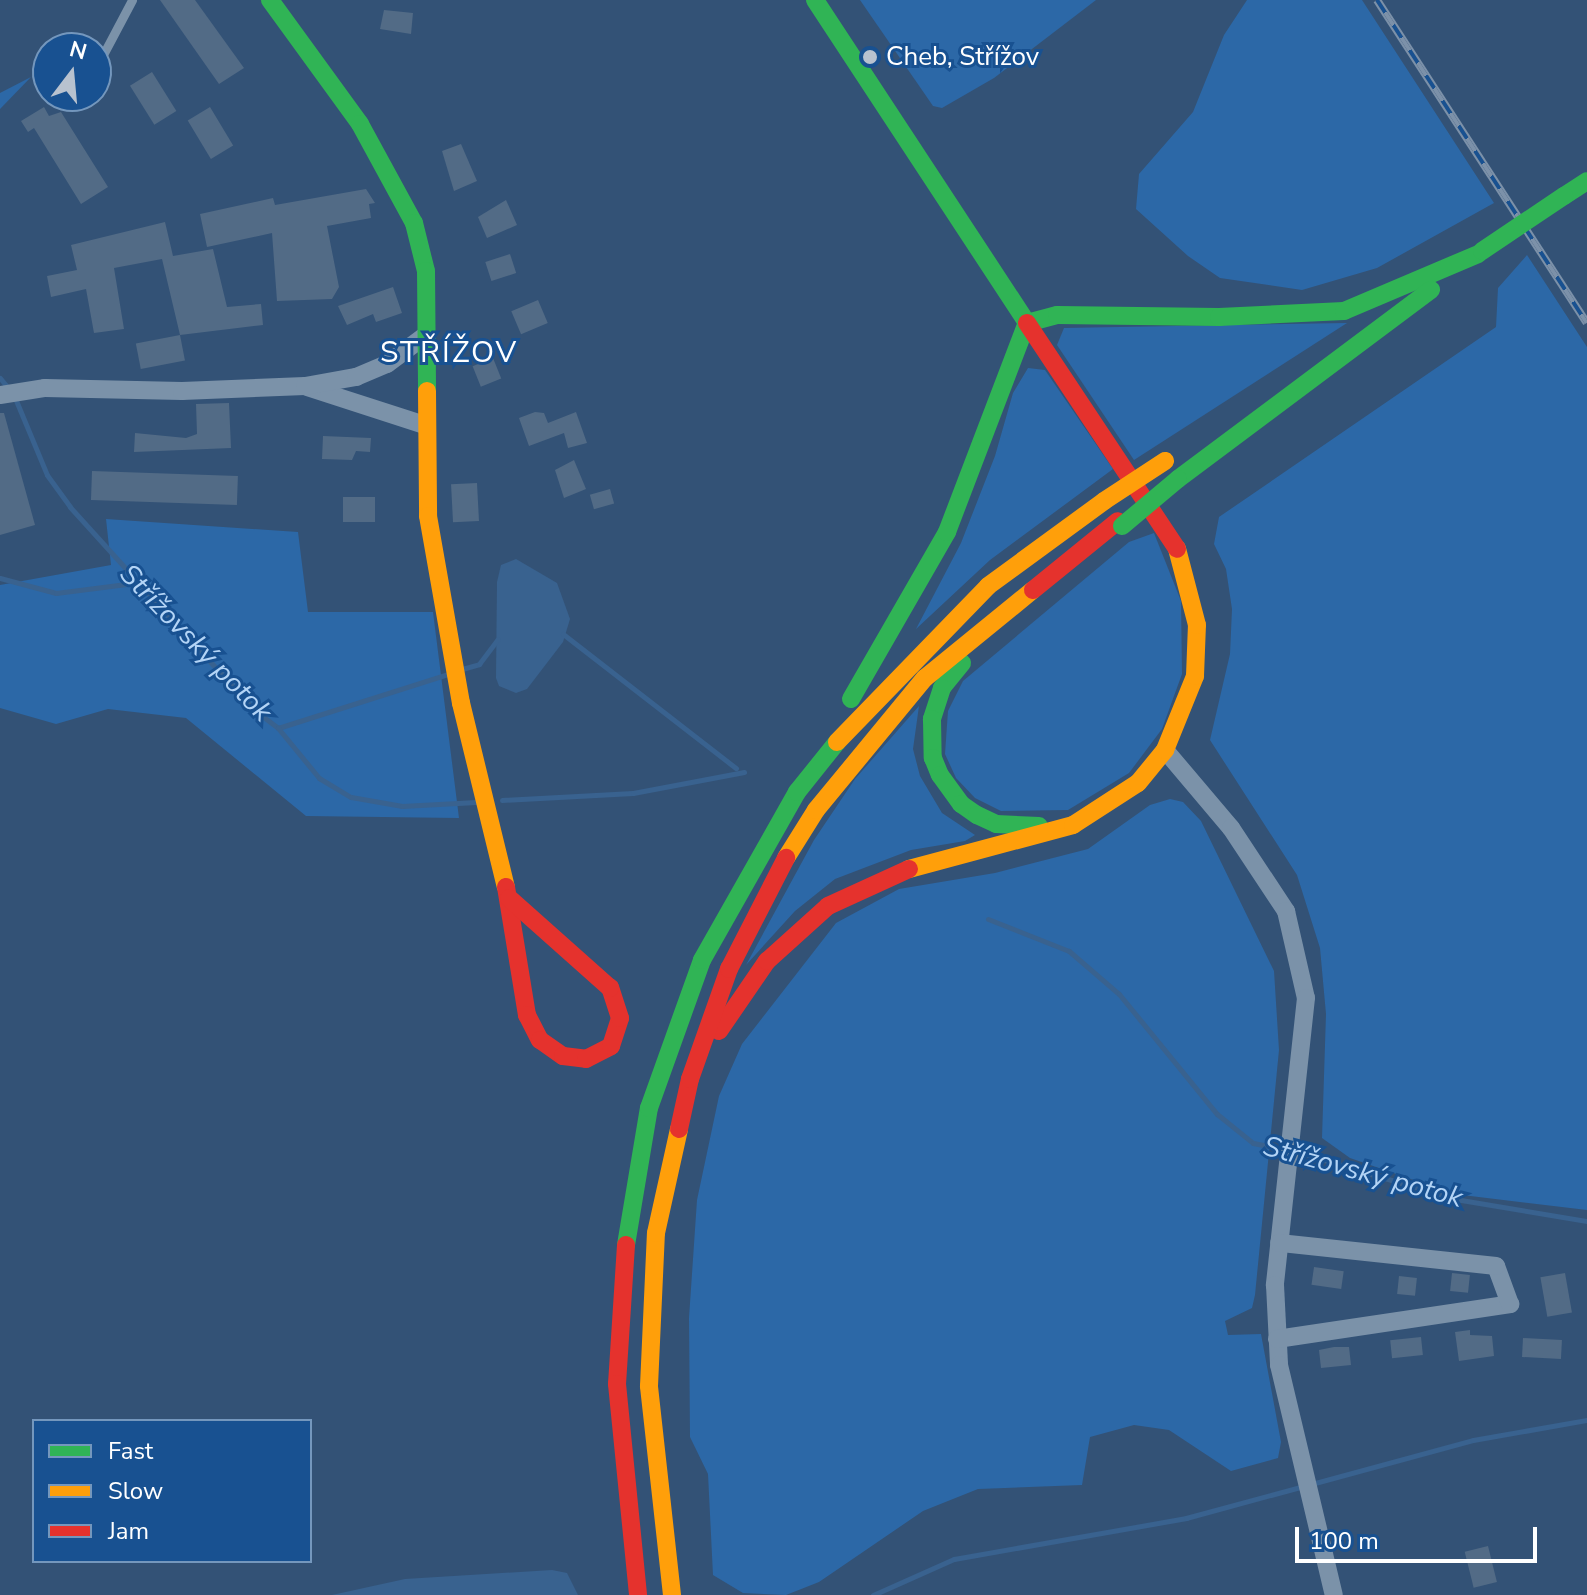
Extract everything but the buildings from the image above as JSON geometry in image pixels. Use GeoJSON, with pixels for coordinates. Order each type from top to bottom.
{"type":"FeatureCollection","features":[{"type":"Feature","properties":{"kind":"main road"},"geometry":{"type":"LineString","coordinates":[[270,0],[360,124],[404,200],[426,271],[428,516],[461,703],[509,898],[527,1015],[540,1040],[563,1056],[586,1059],[611,1046],[620,1018],[610,988],[509,898]]}},
{"type":"Feature","properties":{"kind":"main road"},"geometry":{"type":"LineString","coordinates":[[690,1079],[755,976],[784,942],[828,906],[907,869],[1049,833],[1103,808],[1138,783],[1165,750],[1190,696],[1198,654],[1194,598],[1186,572],[1159,516],[1027,323],[815,0]]}},
{"type":"Feature","properties":{"kind":"main road"},"geometry":{"type":"LineString","coordinates":[[797,792],[860,712],[937,631],[998,578],[1104,501],[1587,181]]}},
{"type":"Feature","properties":{"kind":"main road"},"geometry":{"type":"LineString","coordinates":[[1027,323],[1057,315],[1235,317],[1344,311],[1382,299],[1480,252]]}},
{"type":"Feature","properties":{"kind":"main road"},"geometry":{"type":"LineString","coordinates":[[672,1595],[654,1457],[649,1346],[656,1233],[690,1079],[729,969],[769,885],[816,810],[925,678],[1178,479],[1250,431],[1480,252]]}},
{"type":"Feature","properties":{"kind":"main road"},"geometry":{"type":"LineString","coordinates":[[636,1595],[617,1369],[626,1243],[649,1108],[702,960],[745,875],[797,792],[947,532],[1027,323]]}},
{"type":"Feature","properties":{"kind":"main road"},"geometry":{"type":"LineString","coordinates":[[1103,808],[1045,826],[996,824],[961,804],[940,775],[931,728],[942,688],[962,663],[1120,524]]}},
{"type":"Feature","properties":{"kind":"street"},"geometry":{"type":"LineString","coordinates":[[0,395],[45,388],[182,391],[305,386],[367,373],[426,335]]}},
{"type":"Feature","properties":{"kind":"street"},"geometry":{"type":"LineString","coordinates":[[305,386],[425,425]]}},
{"type":"Feature","properties":{"kind":"street"},"geometry":{"type":"LineString","coordinates":[[1165,750],[1231,828],[1286,911],[1306,998],[1279,1243],[1277,1339],[1279,1365],[1334,1595]]}},
{"type":"Feature","properties":{"kind":"street"},"geometry":{"type":"LineString","coordinates":[[1277,1339],[1510,1304],[1496,1266],[1279,1243]]}},
{"type":"Feature","properties":{"kind":"lane"},"geometry":{"type":"LineString","coordinates":[[112,38],[132,0]]}},
{"type":"Feature","properties":{"kind":"shaded area"},"geometry":{"type":"Polygon","coordinates":[[[860,0],[1096,0],[994,78],[942,108],[933,106],[860,0]]]}},
{"type":"Feature","properties":{"kind":"shaded area"},"geometry":{"type":"Polygon","coordinates":[[[1247,0],[1362,0],[1494,203],[1377,268],[1302,290],[1220,278],[1188,256],[1136,209],[1139,174],[1193,112],[1224,35],[1247,0]]]}},
{"type":"Feature","properties":{"kind":"shaded area"},"geometry":{"type":"Polygon","coordinates":[[[31,77],[0,109],[0,93],[31,77]]]}},
{"type":"Feature","properties":{"kind":"shaded area"},"geometry":{"type":"Polygon","coordinates":[[[1527,255],[1587,347],[1587,1210],[1454,1194],[1350,1158],[1322,1138],[1326,1014],[1320,948],[1297,875],[1210,740],[1230,654],[1232,609],[1226,569],[1214,544],[1219,517],[1496,327],[1498,288],[1527,255]]]}},
{"type":"Feature","properties":{"kind":"shaded area"},"geometry":{"type":"Polygon","coordinates":[[[1347,323],[1134,460],[1057,345],[1064,328],[1347,323]]]}},
{"type":"Feature","properties":{"kind":"shaded area"},"geometry":{"type":"Polygon","coordinates":[[[1028,368],[1045,370],[1113,469],[990,560],[916,629],[961,543],[995,456],[1013,393],[1028,368]]]}},
{"type":"Feature","properties":{"kind":"shaded area"},"geometry":{"type":"Polygon","coordinates":[[[106,519],[298,532],[308,612],[433,612],[459,818],[306,816],[186,718],[108,709],[56,724],[0,708],[0,585],[111,565],[106,519]]]}},
{"type":"Feature","properties":{"kind":"shaded area"},"geometry":{"type":"Polygon","coordinates":[[[1154,533],[1181,601],[1182,674],[1162,729],[1129,773],[1068,810],[1001,811],[975,798],[956,778],[945,754],[948,711],[963,681],[1129,542],[1154,533]]]}},
{"type":"Feature","properties":{"kind":"shaded area"},"geometry":{"type":"Polygon","coordinates":[[[516,559],[557,583],[570,619],[563,642],[527,689],[516,693],[499,686],[496,678],[497,582],[501,565],[516,559]]]}},
{"type":"Feature","properties":{"kind":"shaded area"},"geometry":{"type":"Polygon","coordinates":[[[919,706],[913,749],[920,776],[942,813],[975,835],[965,841],[911,850],[835,879],[795,911],[746,965],[814,840],[855,779],[919,706]]]}},
{"type":"Feature","properties":{"kind":"shaded area"},"geometry":{"type":"Polygon","coordinates":[[[1170,799],[1183,802],[1201,821],[1274,971],[1279,1050],[1255,1295],[1252,1308],[1225,1321],[1228,1335],[1261,1334],[1281,1442],[1278,1458],[1231,1471],[1169,1430],[1134,1425],[1090,1437],[1082,1485],[978,1489],[923,1511],[819,1582],[786,1595],[743,1593],[713,1575],[708,1474],[690,1437],[689,1318],[697,1200],[719,1096],[742,1044],[836,923],[899,889],[995,873],[1088,849],[1150,805],[1170,799]]]}},
{"type":"Feature","properties":{"kind":"shaded area"},"geometry":{"type":"Polygon","coordinates":[[[552,1570],[567,1573],[578,1595],[332,1595],[405,1579],[552,1570]]]}},
{"type":"Feature","properties":{"kind":"waterway","name":"Střížovský potok"},"geometry":{"type":"LineString","coordinates":[[0,378],[9,389]]}},
{"type":"Feature","properties":{"kind":"waterway","name":"Střížovský potok"},"geometry":{"type":"LineString","coordinates":[[15,398],[47,475],[70,507],[253,709],[278,728],[448,674]]}},
{"type":"Feature","properties":{"kind":"waterway"},"geometry":{"type":"LineString","coordinates":[[0,578],[56,593],[134,583]]}},
{"type":"Feature","properties":{"kind":"waterway","name":"Střížovský potok"},"geometry":{"type":"LineString","coordinates":[[563,634],[736,768]]}},
{"type":"Feature","properties":{"kind":"waterway","name":"Střížovský potok"},"geometry":{"type":"LineString","coordinates":[[462,669],[479,664],[498,639]]}},
{"type":"Feature","properties":{"kind":"waterway"},"geometry":{"type":"LineString","coordinates":[[278,728],[319,778],[351,797],[402,806],[476,802]]}},
{"type":"Feature","properties":{"kind":"waterway"},"geometry":{"type":"LineString","coordinates":[[502,800],[633,793],[744,772]]}},
{"type":"Feature","properties":{"kind":"waterway","name":"Střížovský potok"},"geometry":{"type":"LineString","coordinates":[[988,919],[1069,951],[1119,994],[1217,1114],[1253,1143],[1284,1149]]}},
{"type":"Feature","properties":{"kind":"waterway","name":"Střížovský potok"},"geometry":{"type":"LineString","coordinates":[[1294,1151],[1455,1199],[1587,1221]]}},
{"type":"Feature","properties":{"kind":"waterway"},"geometry":{"type":"LineString","coordinates":[[873,1595],[954,1559],[1186,1518],[1473,1440],[1587,1420]]}},
{"type":"Feature","properties":{"kind":"railway"},"geometry":{"type":"LineString","coordinates":[[1377,0],[1587,323]]}},
{"type":"Feature","properties":{"kind":"traffic: fast"},"geometry":{"type":"LineString","coordinates":[[270,0],[360,124],[414,223],[426,271],[427,391]]}},
{"type":"Feature","properties":{"kind":"traffic: fast"},"geometry":{"type":"LineString","coordinates":[[815,0],[1027,323]]}},
{"type":"Feature","properties":{"kind":"traffic: fast"},"geometry":{"type":"LineString","coordinates":[[1564,196],[1587,181]]}},
{"type":"Feature","properties":{"kind":"traffic: fast"},"geometry":{"type":"LineString","coordinates":[[1482,251],[1564,196]]}},
{"type":"Feature","properties":{"kind":"traffic: fast"},"geometry":{"type":"LineString","coordinates":[[1027,323],[1057,315],[1219,317],[1344,311],[1478,254]]}},
{"type":"Feature","properties":{"kind":"traffic: fast"},"geometry":{"type":"LineString","coordinates":[[1178,479],[1431,290]]}},
{"type":"Feature","properties":{"kind":"traffic: fast"},"geometry":{"type":"LineString","coordinates":[[851,699],[947,532],[1027,323]]}},
{"type":"Feature","properties":{"kind":"traffic: fast"},"geometry":{"type":"LineString","coordinates":[[1122,526],[1178,479]]}},
{"type":"Feature","properties":{"kind":"traffic: fast"},"geometry":{"type":"LineString","coordinates":[[962,663],[942,688],[932,719],[933,758],[940,775],[961,804],[977,815],[996,824],[1039,826]]}},
{"type":"Feature","properties":{"kind":"traffic: fast"},"geometry":{"type":"LineString","coordinates":[[626,1245],[649,1108],[702,960],[797,792],[837,742]]}},
{"type":"Feature","properties":{"kind":"traffic: slow"},"geometry":{"type":"LineString","coordinates":[[427,391],[428,516],[461,703],[506,887]]}},
{"type":"Feature","properties":{"kind":"traffic: slow"},"geometry":{"type":"LineString","coordinates":[[1104,501],[1165,461]]}},
{"type":"Feature","properties":{"kind":"traffic: slow"},"geometry":{"type":"LineString","coordinates":[[837,742],[988,586],[1104,501]]}},
{"type":"Feature","properties":{"kind":"traffic: slow"},"geometry":{"type":"LineString","coordinates":[[909,869],[1073,825],[1138,783],[1165,750],[1195,676],[1197,625],[1177,549]]}},
{"type":"Feature","properties":{"kind":"traffic: slow"},"geometry":{"type":"LineString","coordinates":[[786,858],[816,810],[925,678],[1033,590]]}},
{"type":"Feature","properties":{"kind":"traffic: slow"},"geometry":{"type":"LineString","coordinates":[[672,1595],[649,1386],[656,1233],[679,1129]]}},
{"type":"Feature","properties":{"kind":"traffic: jam"},"geometry":{"type":"LineString","coordinates":[[1027,323],[1177,549]]}},
{"type":"Feature","properties":{"kind":"traffic: jam"},"geometry":{"type":"LineString","coordinates":[[1033,590],[1118,521]]}},
{"type":"Feature","properties":{"kind":"traffic: jam"},"geometry":{"type":"LineString","coordinates":[[679,1129],[690,1079],[729,969],[786,858]]}},
{"type":"Feature","properties":{"kind":"traffic: jam"},"geometry":{"type":"LineString","coordinates":[[719,1031],[767,961],[828,906],[909,869]]}},
{"type":"Feature","properties":{"kind":"traffic: jam"},"geometry":{"type":"LineString","coordinates":[[506,887],[527,1015],[540,1040],[563,1056],[586,1059],[611,1046],[620,1018],[610,988],[509,898]]}},
{"type":"Feature","properties":{"kind":"traffic: jam"},"geometry":{"type":"LineString","coordinates":[[626,1245],[617,1384],[638,1595]]}},
{"type":"Feature","properties":{"kind":"place","name":"Cheb, Střížov"},"geometry":{"type":"Point","coordinates":[870,57]}},
{"type":"Feature","properties":{"kind":"district","name":"STŘÍŽOV"},"geometry":{"type":"Point","coordinates":[449,353]}}]}
